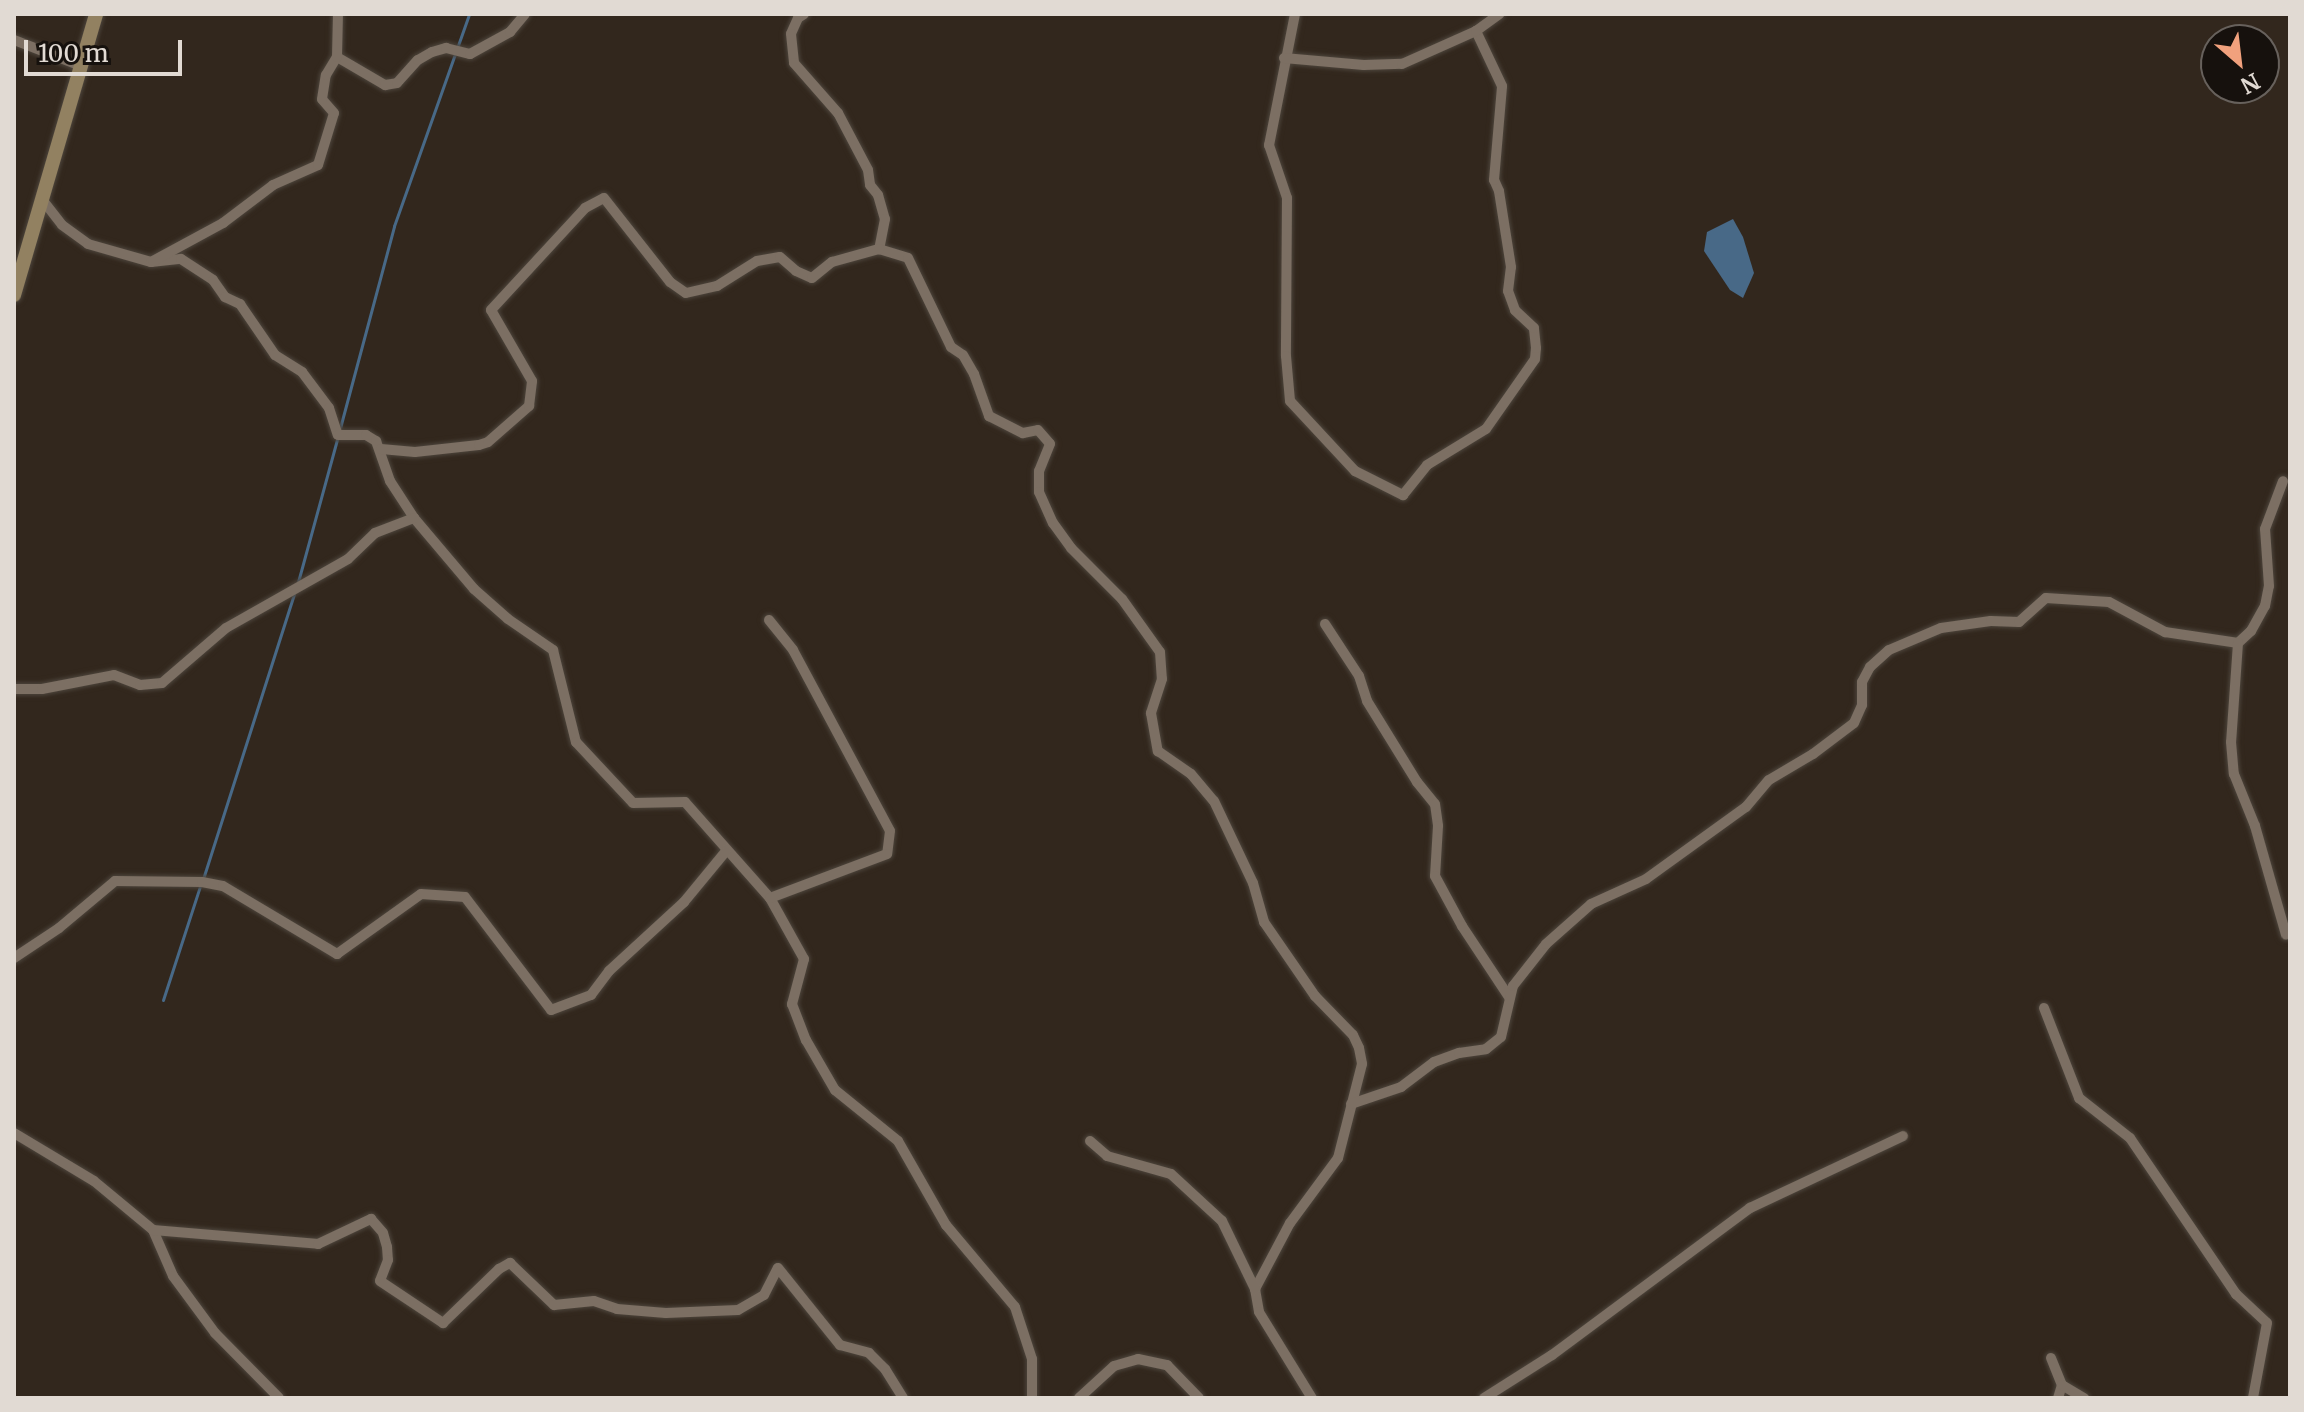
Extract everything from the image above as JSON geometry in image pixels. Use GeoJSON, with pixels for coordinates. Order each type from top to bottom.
{"type":"FeatureCollection","features":[{"type":"Feature","properties":{"kind":"street"},"geometry":{"type":"LineString","coordinates":[[14,295],[96,14]]}},
{"type":"Feature","properties":{"kind":"street"},"geometry":{"type":"LineString","coordinates":[[151,262],[223,223],[273,185],[318,165],[334,113],[322,99],[326,75],[337,57],[338,14]]}},
{"type":"Feature","properties":{"kind":"street"},"geometry":{"type":"LineString","coordinates":[[337,57],[385,85],[397,83],[418,60],[432,52],[446,48],[470,54],[510,32],[525,14]]}},
{"type":"Feature","properties":{"kind":"street"},"geometry":{"type":"LineString","coordinates":[[804,14],[798,18],[791,34],[794,63],[838,113],[868,170],[870,185],[878,195],[885,219],[879,249]]}},
{"type":"Feature","properties":{"kind":"street"},"geometry":{"type":"LineString","coordinates":[[1295,14],[1269,145],[1287,198],[1285,259],[1289,333],[1286,356],[1290,401],[1355,471],[1403,495],[1427,465],[1486,429],[1535,359],[1534,328],[1515,310],[1508,291],[1511,267],[1499,191],[1494,180],[1502,86],[1476,31]]}},
{"type":"Feature","properties":{"kind":"street"},"geometry":{"type":"LineString","coordinates":[[1284,58],[1364,65],[1402,64],[1476,31],[1499,14]]}},
{"type":"Feature","properties":{"kind":"street"},"geometry":{"type":"LineString","coordinates":[[14,40],[81,66]]}},
{"type":"Feature","properties":{"kind":"street"},"geometry":{"type":"LineString","coordinates":[[41,198],[62,225],[88,244],[151,262],[181,259],[213,280],[225,297],[240,304],[275,355],[302,372],[329,408],[338,435],[366,435],[381,449],[415,452],[488,442],[529,406],[532,381],[491,310],[585,208],[604,198],[670,282],[686,293],[717,286],[757,261],[780,257],[812,278],[832,262],[879,249],[908,258],[951,347],[963,355],[974,374],[989,416],[1023,433],[1038,430],[1050,444],[1039,471],[1039,492],[1053,523],[1071,548],[1122,599],[1160,652],[1162,679],[1151,713],[1158,751],[1191,774],[1214,801],[1253,883],[1264,922],[1315,996],[1353,1035],[1359,1048],[1362,1064],[1338,1158],[1290,1223],[1255,1289]]}},
{"type":"Feature","properties":{"kind":"street"},"geometry":{"type":"LineString","coordinates":[[381,449],[380,459],[390,481],[414,518],[474,589],[508,619],[553,650],[576,742],[633,803],[685,802],[770,898],[804,959],[792,1004],[806,1040],[835,1090],[898,1141],[946,1225],[1015,1307],[1032,1359],[1032,1398]]}},
{"type":"Feature","properties":{"kind":"street"},"geometry":{"type":"LineString","coordinates":[[2283,481],[2265,529],[2269,586],[2265,606],[2251,631],[2238,643],[2231,742],[2234,774],[2255,826],[2286,935]]}},
{"type":"Feature","properties":{"kind":"street"},"geometry":{"type":"LineString","coordinates":[[14,689],[42,689],[114,675],[140,685],[162,683],[226,628],[348,559],[375,533],[414,518]]}},
{"type":"Feature","properties":{"kind":"street"},"geometry":{"type":"LineString","coordinates":[[1351,1104],[1401,1087],[1434,1062],[1459,1053],[1486,1049],[1501,1037],[1513,986],[1546,944],[1591,904],[1646,879],[1746,807],[1769,780],[1813,754],[1854,723],[1862,705],[1862,682],[1870,667],[1889,650],[1941,628],[1991,621],[2019,622],[2046,598],[2058,597],[2109,602],[2165,632],[2238,643]]}},
{"type":"Feature","properties":{"kind":"street"},"geometry":{"type":"LineString","coordinates":[[769,620],[793,650],[890,831],[887,854],[770,898]]}},
{"type":"Feature","properties":{"kind":"street"},"geometry":{"type":"LineString","coordinates":[[1325,624],[1359,676],[1375,715],[1417,782],[1435,804],[1438,814],[1435,876],[1462,926],[1509,997]]}},
{"type":"Feature","properties":{"kind":"street"},"geometry":{"type":"LineString","coordinates":[[14,958],[59,928],[115,881],[202,882],[223,886],[337,954],[421,894],[465,897],[551,1010],[591,995],[609,971],[684,902],[726,851]]}},
{"type":"Feature","properties":{"kind":"street"},"geometry":{"type":"LineString","coordinates":[[2044,1008],[2079,1098],[2130,1138],[2236,1294],[2267,1323],[2253,1398]]}},
{"type":"Feature","properties":{"kind":"street"},"geometry":{"type":"LineString","coordinates":[[14,1133],[94,1181],[153,1230],[173,1276],[215,1333],[279,1398]]}},
{"type":"Feature","properties":{"kind":"street"},"geometry":{"type":"LineString","coordinates":[[1484,1398],[1552,1355],[1750,1208],[1903,1136]]}},
{"type":"Feature","properties":{"kind":"street"},"geometry":{"type":"LineString","coordinates":[[1090,1141],[1107,1156],[1171,1174],[1222,1221],[1255,1289],[1259,1312],[1312,1398]]}},
{"type":"Feature","properties":{"kind":"street"},"geometry":{"type":"LineString","coordinates":[[153,1230],[318,1244],[371,1219],[383,1233],[387,1247],[388,1260],[380,1281],[443,1323],[499,1269],[510,1263],[554,1305],[594,1301],[617,1309],[666,1313],[738,1310],[764,1295],[778,1268],[840,1345],[869,1353],[885,1369],[903,1398]]}},
{"type":"Feature","properties":{"kind":"street"},"geometry":{"type":"LineString","coordinates":[[2051,1358],[2062,1385],[2084,1398]]}},
{"type":"Feature","properties":{"kind":"street"},"geometry":{"type":"LineString","coordinates":[[1079,1398],[1114,1366],[1138,1359],[1167,1365],[1199,1398]]}},
{"type":"Feature","properties":{"kind":"street"},"geometry":{"type":"LineString","coordinates":[[2058,1398],[2062,1385]]}},
{"type":"Feature","properties":{"kind":"water"},"geometry":{"type":"Polygon","coordinates":[[[1733,219],[1743,237],[1754,273],[1743,298],[1730,290],[1704,251],[1707,232],[1733,219]]]}},
{"type":"Feature","properties":{"kind":"waterway"},"geometry":{"type":"LineString","coordinates":[[340,428],[394,226],[469,14]]}},
{"type":"Feature","properties":{"kind":"waterway"},"geometry":{"type":"LineString","coordinates":[[298,582],[337,439]]}},
{"type":"Feature","properties":{"kind":"waterway"},"geometry":{"type":"LineString","coordinates":[[203,879],[294,593]]}},
{"type":"Feature","properties":{"kind":"waterway"},"geometry":{"type":"LineString","coordinates":[[163,1000],[200,886]]}}]}
